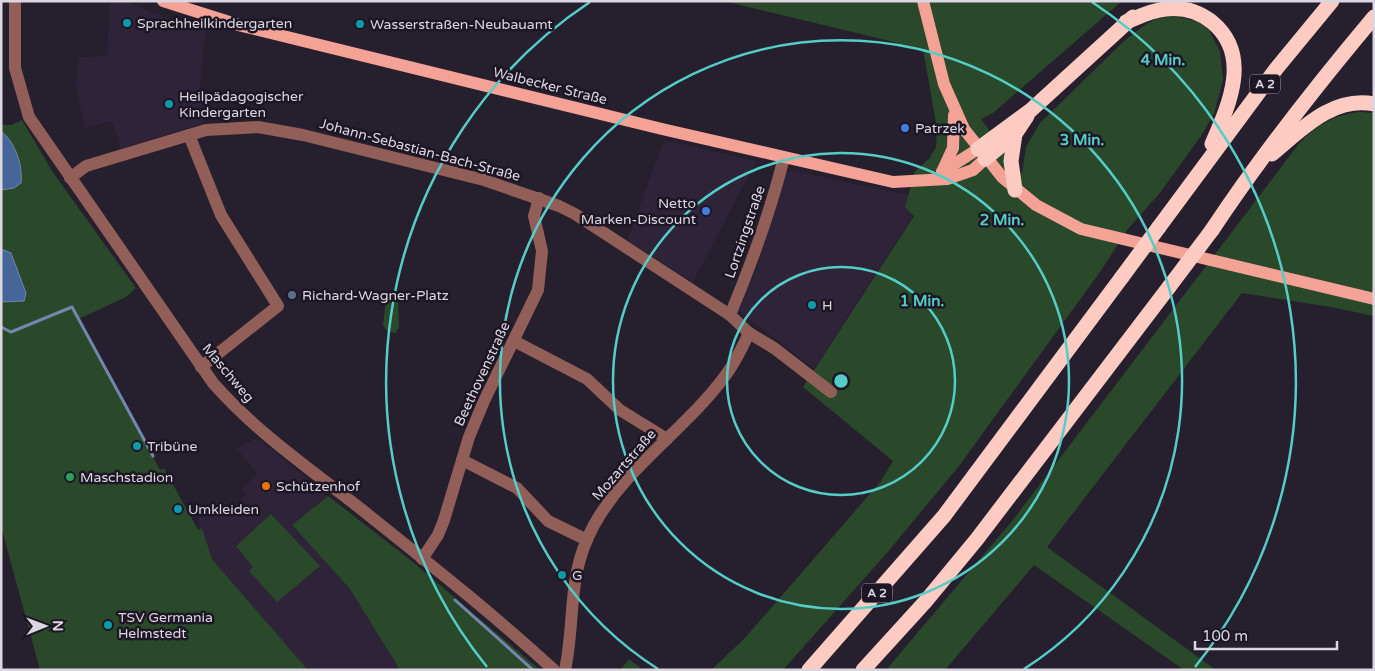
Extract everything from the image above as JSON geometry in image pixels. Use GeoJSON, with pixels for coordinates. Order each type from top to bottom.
{"type":"FeatureCollection","features":[{"type":"Feature","properties":{"kind":"highway"},"geometry":{"type":"LineString","coordinates":[[982,154],[1126,22],[1144,9],[1163,1]]}},
{"type":"Feature","properties":{"kind":"highway","name":"A 2"},"geometry":{"type":"LineString","coordinates":[[809,670],[944,516],[1276,69],[1332,1]]}},
{"type":"Feature","properties":{"kind":"highway"},"geometry":{"type":"LineString","coordinates":[[1126,22],[1163,9],[1179,8],[1194,11],[1217,26],[1232,48],[1235,74],[1232,90],[1201,170]]}},
{"type":"Feature","properties":{"kind":"highway"},"geometry":{"type":"LineString","coordinates":[[863,670],[925,602],[1008,500],[1170,287],[1252,171],[1313,91],[1374,17]]}},
{"type":"Feature","properties":{"kind":"highway"},"geometry":{"type":"LineString","coordinates":[[1252,171],[1307,124],[1328,111],[1352,104],[1374,104]]}},
{"type":"Feature","properties":{"kind":"highway"},"geometry":{"type":"LineString","coordinates":[[1014,190],[1011,161],[1016,134],[1031,110]]}},
{"type":"Feature","properties":{"kind":"highway"},"geometry":{"type":"LineString","coordinates":[[982,154],[1016,134]]}},
{"type":"Feature","properties":{"kind":"main road","name":"Walbecker Straße"},"geometry":{"type":"LineString","coordinates":[[163,1],[242,26],[784,158],[893,182],[938,176],[947,180],[969,173],[982,154]]}},
{"type":"Feature","properties":{"kind":"main road"},"geometry":{"type":"LineString","coordinates":[[923,1],[944,84],[964,130],[982,154],[1014,190],[1036,205],[1081,229],[1374,299]]}},
{"type":"Feature","properties":{"kind":"main road"},"geometry":{"type":"LineString","coordinates":[[938,176],[953,148],[954,110]]}},
{"type":"Feature","properties":{"kind":"street","name":"Maschweg"},"geometry":{"type":"LineString","coordinates":[[15,1],[15,62],[21,94],[29,117],[200,367],[236,408],[422,559],[554,670]]}},
{"type":"Feature","properties":{"kind":"street","name":"Johann-Sebastian-Bach-Straße"},"geometry":{"type":"LineString","coordinates":[[70,178],[86,166],[206,130],[271,128],[484,180],[539,198],[575,214],[730,315],[749,333],[774,348],[831,392]]}},
{"type":"Feature","properties":{"kind":"street"},"geometry":{"type":"LineString","coordinates":[[189,135],[221,215],[278,306],[200,367]]}},
{"type":"Feature","properties":{"kind":"street","name":"Lortzingstraße"},"geometry":{"type":"LineString","coordinates":[[730,315],[756,253],[784,158]]}},
{"type":"Feature","properties":{"kind":"street","name":"Beethovenstraße"},"geometry":{"type":"LineString","coordinates":[[422,559],[438,535],[444,520],[462,460],[484,401],[538,290],[541,276],[542,251],[534,216],[539,198]]}},
{"type":"Feature","properties":{"kind":"street","name":"Mozartstraße"},"geometry":{"type":"LineString","coordinates":[[565,670],[569,652],[572,593],[587,540],[613,496],[724,377],[749,333]]}},
{"type":"Feature","properties":{"kind":"street"},"geometry":{"type":"LineString","coordinates":[[514,342],[587,379],[620,410],[667,438]]}},
{"type":"Feature","properties":{"kind":"street"},"geometry":{"type":"LineString","coordinates":[[462,460],[517,488],[548,521],[587,540]]}},
{"type":"Feature","properties":{"kind":"shaded area"},"geometry":{"type":"Polygon","coordinates":[[[110,1],[125,1],[153,13],[206,28],[199,95],[204,123],[121,149],[112,121],[85,128],[76,88],[79,57],[107,56],[110,1]]]}},
{"type":"Feature","properties":{"kind":"shaded area"},"geometry":{"type":"Polygon","coordinates":[[[664,140],[756,161],[693,282],[627,240],[664,140]]]}},
{"type":"Feature","properties":{"kind":"shaded area"},"geometry":{"type":"Polygon","coordinates":[[[790,170],[908,195],[905,207],[914,214],[814,369],[739,311],[758,265],[786,174],[790,170]]]}},
{"type":"Feature","properties":{"kind":"shaded area"},"geometry":{"type":"Polygon","coordinates":[[[257,438],[328,496],[292,525],[350,589],[400,670],[308,670],[212,559],[198,519],[218,500],[229,511],[246,495],[242,490],[257,473],[236,448],[257,438]]]}},
{"type":"Feature","properties":{"kind":"green space"},"geometry":{"type":"Polygon","coordinates":[[[724,1],[1122,1],[993,113],[981,119],[1022,174],[1026,147],[1040,123],[1124,41],[1146,24],[1156,19],[1175,16],[1199,22],[1209,30],[1220,51],[1223,80],[1214,114],[1201,136],[1159,194],[1128,229],[1100,272],[959,466],[886,554],[783,670],[711,670],[745,638],[881,481],[893,461],[803,387],[914,216],[905,207],[915,171],[929,159],[936,147],[937,129],[923,49],[724,1]]]}},
{"type":"Feature","properties":{"kind":"green space"},"geometry":{"type":"Polygon","coordinates":[[[1362,112],[1374,113],[1374,316],[1242,293],[1047,547],[1216,670],[1184,670],[1034,565],[945,670],[886,670],[1012,521],[1298,145],[1319,126],[1343,115],[1362,112]]]}},
{"type":"Feature","properties":{"kind":"green space"},"geometry":{"type":"Polygon","coordinates":[[[22,120],[52,171],[136,288],[126,297],[79,319],[160,470],[164,468],[198,530],[202,528],[212,559],[308,670],[40,670],[1,526],[1,302],[22,302],[25,290],[11,253],[1,249],[1,190],[14,188],[22,177],[15,148],[1,131],[1,125],[12,125],[22,120]]]}},
{"type":"Feature","properties":{"kind":"green space"},"geometry":{"type":"Polygon","coordinates":[[[394,296],[398,300],[399,328],[395,333],[387,331],[383,325],[386,299],[394,296]]]}},
{"type":"Feature","properties":{"kind":"green space"},"geometry":{"type":"Polygon","coordinates":[[[328,496],[408,558],[540,670],[400,670],[350,589],[292,525],[328,496]]]}},
{"type":"Feature","properties":{"kind":"green space"},"geometry":{"type":"Polygon","coordinates":[[[271,514],[320,566],[277,602],[249,571],[253,567],[236,546],[271,514]]]}},
{"type":"Feature","properties":{"kind":"green space"},"geometry":{"type":"Polygon","coordinates":[[[629,659],[643,670],[620,670],[629,659]]]}},
{"type":"Feature","properties":{"kind":"water"},"geometry":{"type":"Polygon","coordinates":[[[1,131],[10,141],[17,154],[21,169],[21,183],[14,188],[1,190],[1,131]]]}},
{"type":"Feature","properties":{"kind":"water"},"geometry":{"type":"Polygon","coordinates":[[[1,249],[11,253],[26,293],[24,301],[1,302],[1,249]]]}},
{"type":"Feature","properties":{"kind":"waterway"},"geometry":{"type":"LineString","coordinates":[[1,327],[11,332],[72,307],[153,456]]}},
{"type":"Feature","properties":{"kind":"waterway"},"geometry":{"type":"LineString","coordinates":[[455,600],[533,670]]}},
{"type":"Feature","properties":{"kind":"place","name":"Sprachheilkindergarten"},"geometry":{"type":"Point","coordinates":[127,23]}},
{"type":"Feature","properties":{"kind":"place","name":"Wasserstraßen-Neubauamt"},"geometry":{"type":"Point","coordinates":[360,24]}},
{"type":"Feature","properties":{"kind":"place","name":"Heilpädagogischer Kindergarten"},"geometry":{"type":"Point","coordinates":[169,104]}},
{"type":"Feature","properties":{"kind":"place","name":"Patrzek"},"geometry":{"type":"Point","coordinates":[905,128]}},
{"type":"Feature","properties":{"kind":"place","name":"Netto Marken-Discount"},"geometry":{"type":"Point","coordinates":[706,211]}},
{"type":"Feature","properties":{"kind":"place","name":"Richard-Wagner-Platz"},"geometry":{"type":"Point","coordinates":[292,295]}},
{"type":"Feature","properties":{"kind":"place","name":"H"},"geometry":{"type":"Point","coordinates":[812,305]}},
{"type":"Feature","properties":{"kind":"place","name":"Tribüne"},"geometry":{"type":"Point","coordinates":[137,446]}},
{"type":"Feature","properties":{"kind":"place","name":"Maschstadion"},"geometry":{"type":"Point","coordinates":[70,477]}},
{"type":"Feature","properties":{"kind":"place","name":"Schützenhof"},"geometry":{"type":"Point","coordinates":[266,486]}},
{"type":"Feature","properties":{"kind":"place","name":"Umkleiden"},"geometry":{"type":"Point","coordinates":[178,509]}},
{"type":"Feature","properties":{"kind":"place","name":"G"},"geometry":{"type":"Point","coordinates":[562,575]}},
{"type":"Feature","properties":{"kind":"place","name":"TSV Germania Helmstedt"},"geometry":{"type":"Point","coordinates":[108,625]}}]}
